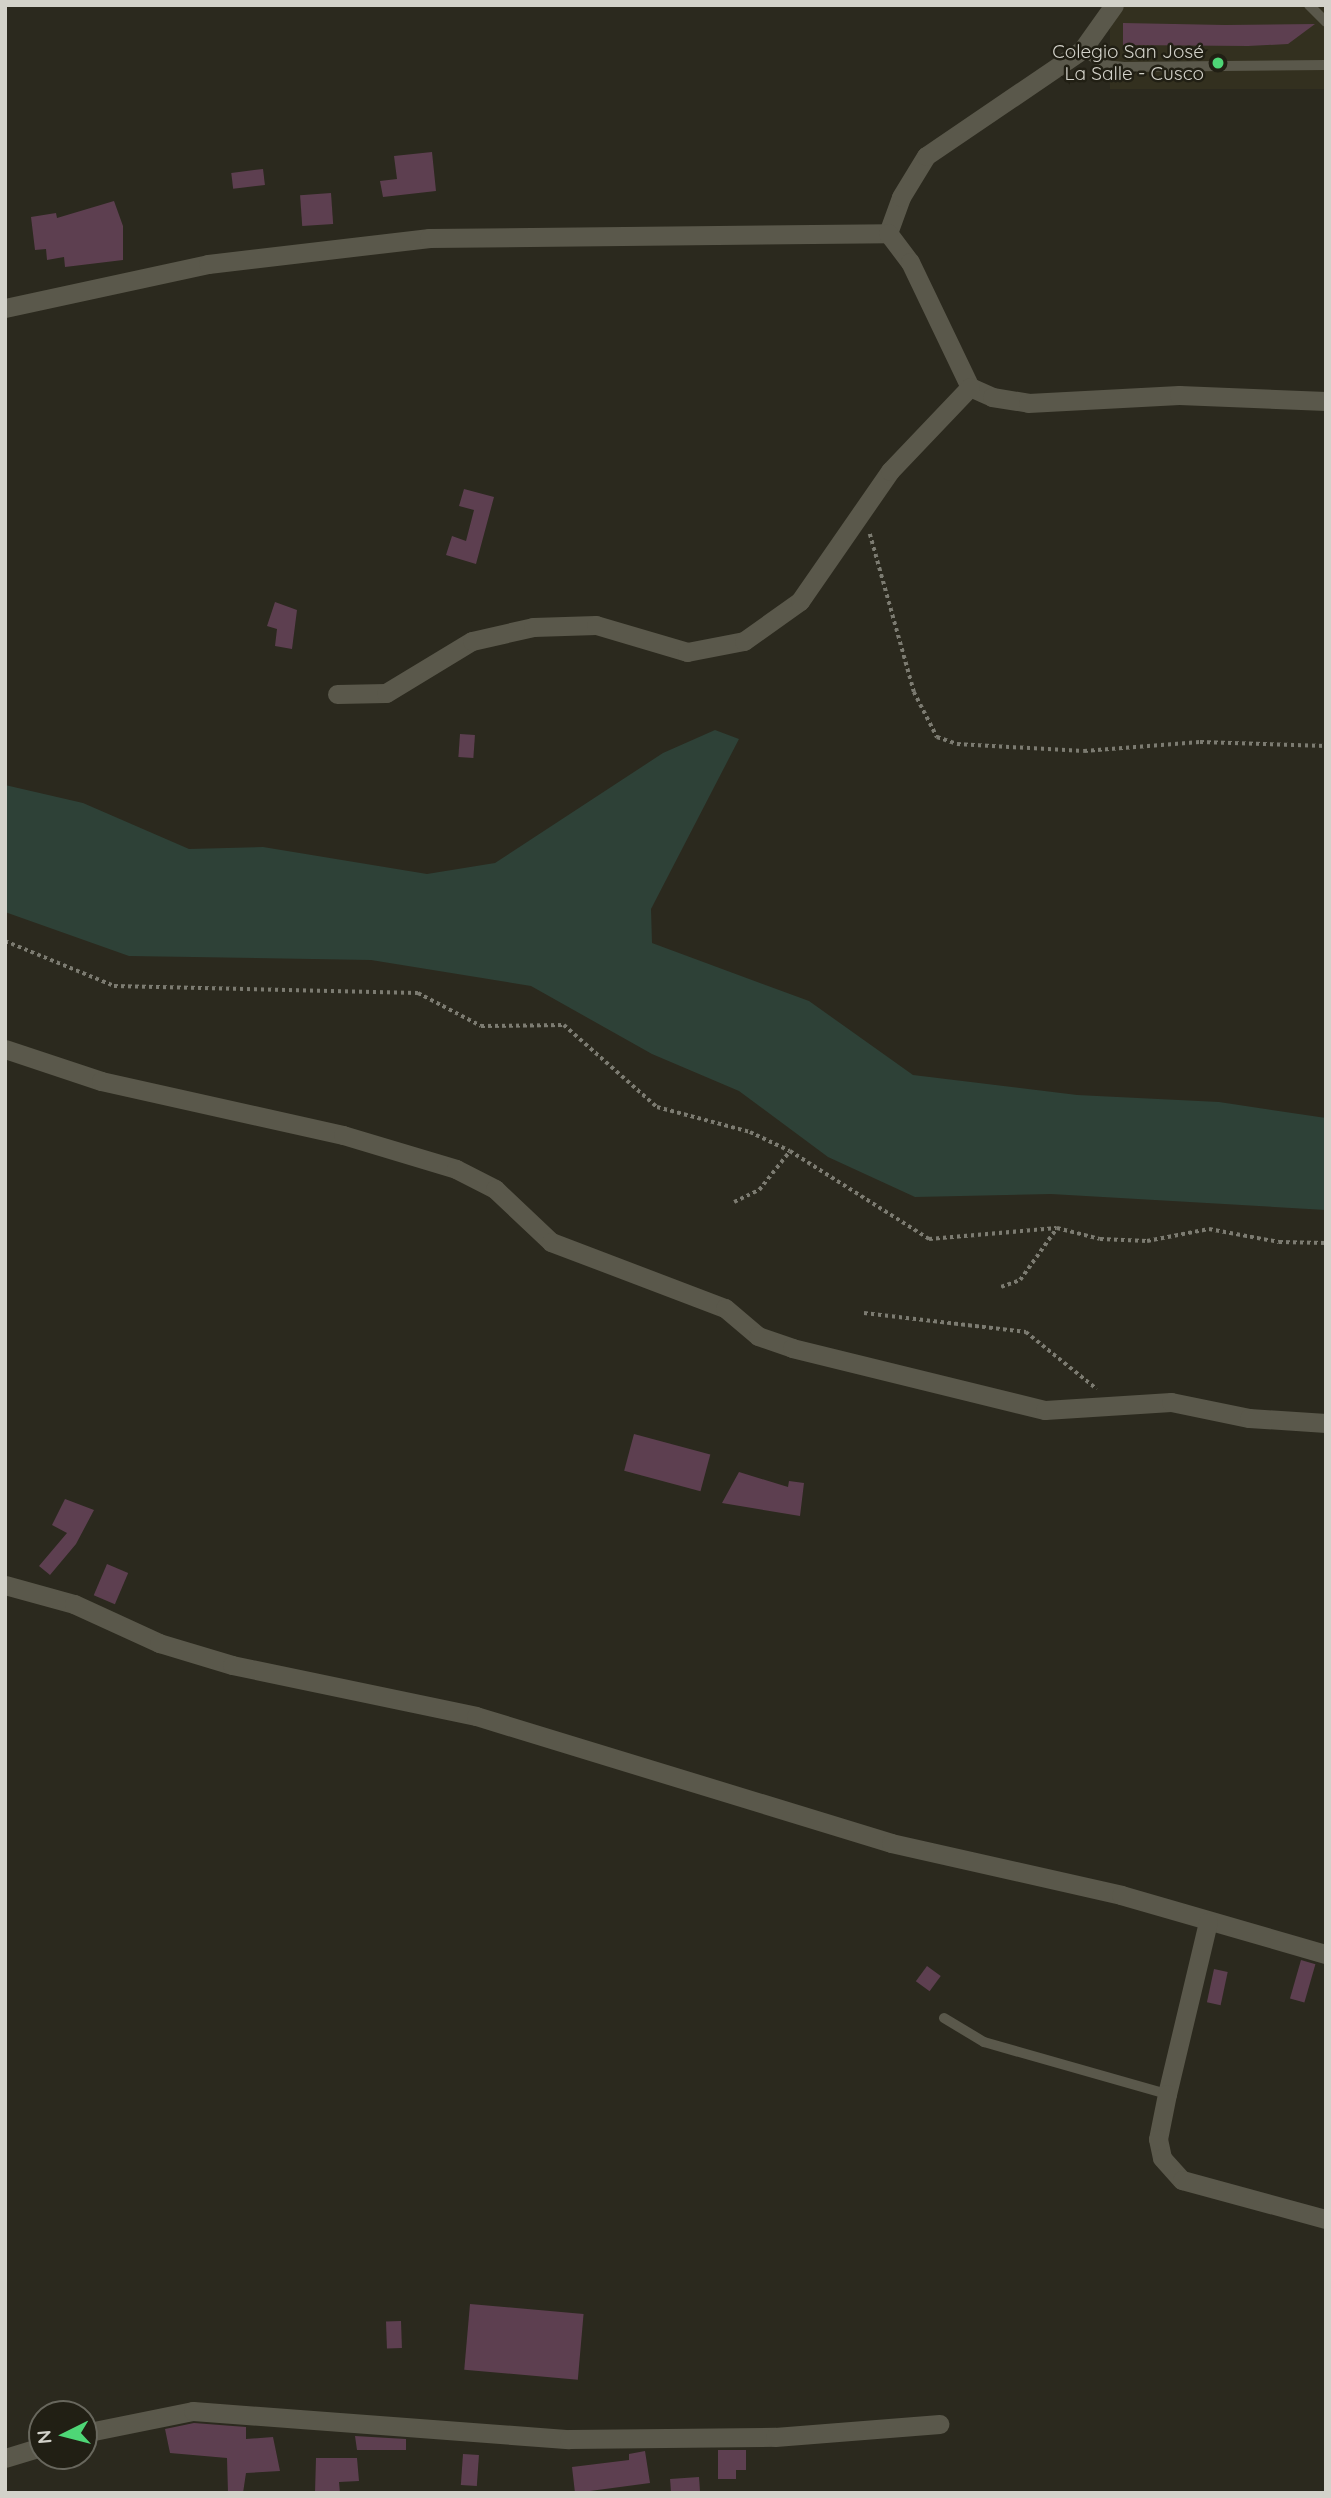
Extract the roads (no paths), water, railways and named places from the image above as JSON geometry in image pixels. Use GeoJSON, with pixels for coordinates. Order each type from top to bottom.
{"type":"FeatureCollection","features":[{"type":"Feature","properties":{"kind":"street"},"geometry":{"type":"LineString","coordinates":[[888,233],[901,197],[926,156],[1082,50],[1114,5]]}},
{"type":"Feature","properties":{"kind":"street"},"geometry":{"type":"LineString","coordinates":[[5,308],[208,264],[429,238],[888,233]]}},
{"type":"Feature","properties":{"kind":"street"},"geometry":{"type":"LineString","coordinates":[[888,233],[910,262],[970,387],[1028,403],[1179,395],[1326,401]]}},
{"type":"Feature","properties":{"kind":"street"},"geometry":{"type":"LineString","coordinates":[[337,694],[386,693],[472,641],[533,627],[596,625],[687,652],[744,641],[800,601],[865,505],[915,440],[970,387]]}},
{"type":"Feature","properties":{"kind":"street"},"geometry":{"type":"LineString","coordinates":[[5,1049],[101,1081],[343,1135],[477,1177],[551,1242],[725,1308],[758,1336],[792,1349],[1045,1410],[1171,1402],[1249,1418],[1326,1423]]}},
{"type":"Feature","properties":{"kind":"street"},"geometry":{"type":"LineString","coordinates":[[5,1585],[74,1604],[159,1643],[232,1665],[476,1716],[891,1843],[1121,1895],[1326,1954]]}},
{"type":"Feature","properties":{"kind":"street"},"geometry":{"type":"LineString","coordinates":[[1208,1922],[1158,2140],[1162,2158],[1182,2180],[1326,2219]]}},
{"type":"Feature","properties":{"kind":"street"},"geometry":{"type":"LineString","coordinates":[[98,2430],[193,2411],[569,2439],[775,2437],[939,2424]]}},
{"type":"Feature","properties":{"kind":"street"},"geometry":{"type":"LineString","coordinates":[[5,2458],[28,2451]]}},
{"type":"Feature","properties":{"kind":"lane"},"geometry":{"type":"LineString","coordinates":[[1309,5],[1326,22]]}},
{"type":"Feature","properties":{"kind":"lane"},"geometry":{"type":"LineString","coordinates":[[1082,50],[1105,65],[1124,67],[1326,65]]}},
{"type":"Feature","properties":{"kind":"lane"},"geometry":{"type":"LineString","coordinates":[[944,2018],[984,2042],[1167,2094]]}},
{"type":"Feature","properties":{"kind":"place","name":"Colegio San José La Salle - Cusco"},"geometry":{"type":"Point","coordinates":[1218,63]}}]}
